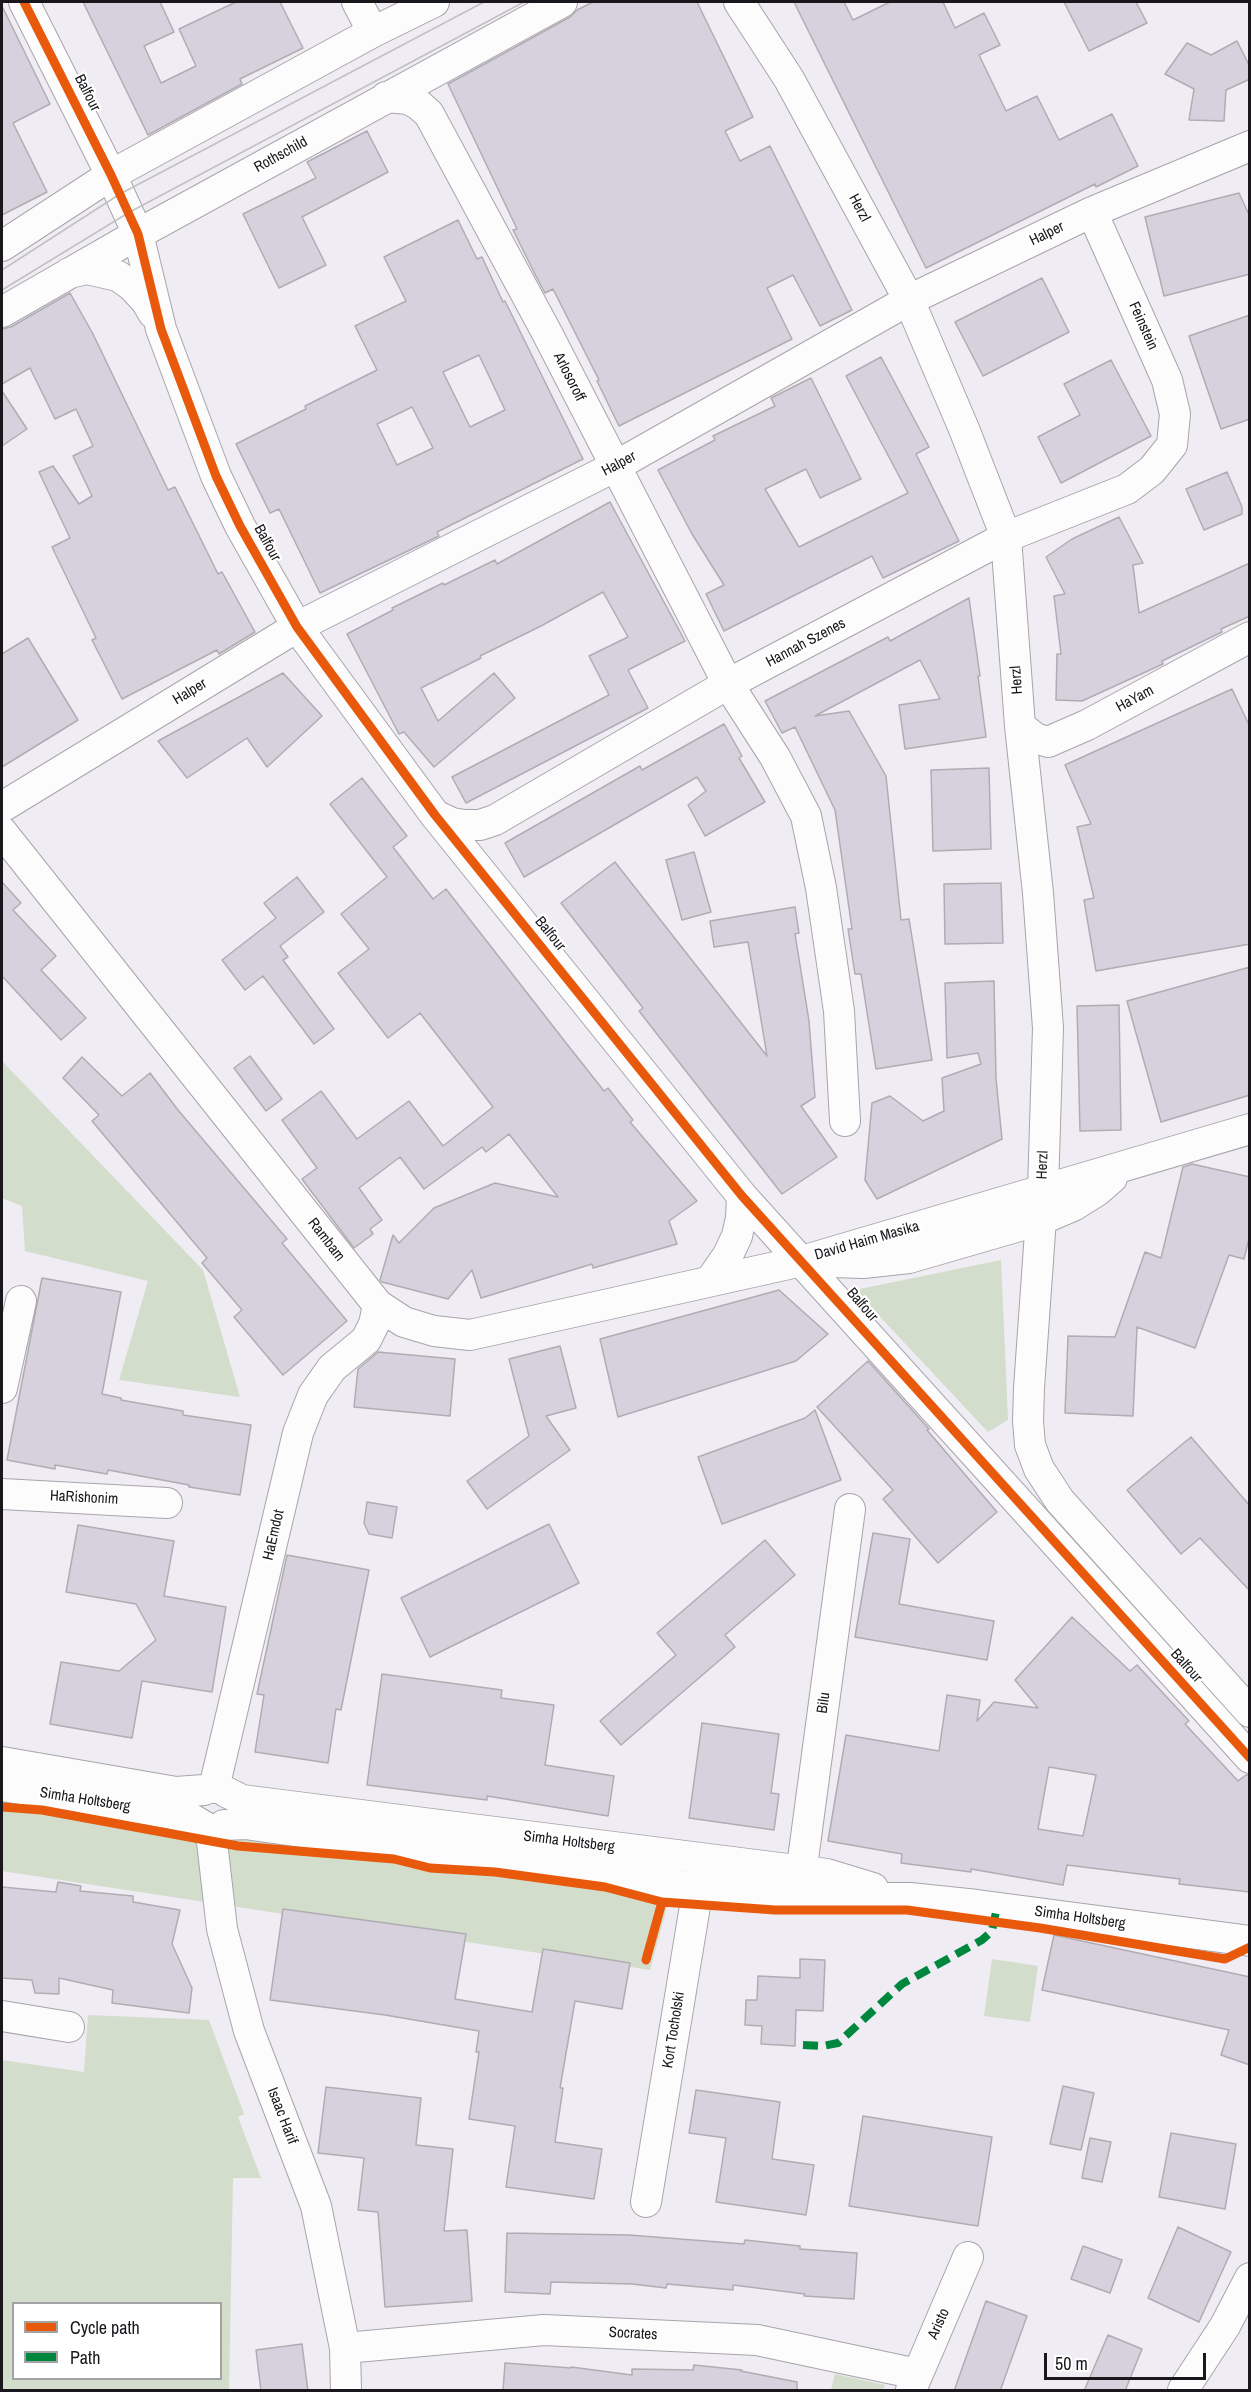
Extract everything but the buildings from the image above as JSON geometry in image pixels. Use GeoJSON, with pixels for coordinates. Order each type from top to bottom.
{"type":"FeatureCollection","features":[{"type":"Feature","properties":{"kind":"street","name":"Balfour"},"geometry":{"type":"LineString","coordinates":[[24,2],[138,234],[161,329],[216,476],[240,526],[297,627],[435,815],[742,1196],[1250,1758]]}},
{"type":"Feature","properties":{"kind":"street"},"geometry":{"type":"LineString","coordinates":[[357,2],[373,32]]}},
{"type":"Feature","properties":{"kind":"street"},"geometry":{"type":"LineString","coordinates":[[2,246],[111,175],[373,32],[434,2]]}},
{"type":"Feature","properties":{"kind":"street","name":"Rothschild"},"geometry":{"type":"LineString","coordinates":[[2,312],[138,234],[562,2]]}},
{"type":"Feature","properties":{"kind":"street","name":"Herzl"},"geometry":{"type":"LineString","coordinates":[[739,2],[789,79],[909,300],[964,429],[1006,537],[1020,726],[1038,893],[1048,1028],[1042,1190],[1028,1421]]}},
{"type":"Feature","properties":{"kind":"street","name":"Arlosoroff"},"geometry":{"type":"LineString","coordinates":[[386,97],[408,99],[429,114],[547,333],[614,467],[728,684],[775,758],[806,816],[821,888],[839,1011],[845,1121]]}},
{"type":"Feature","properties":{"kind":"street","name":"Halper"},"geometry":{"type":"LineString","coordinates":[[2,807],[297,627],[614,467],[909,300],[1092,212],[1250,146]]}},
{"type":"Feature","properties":{"kind":"street","name":"Feinstein"},"geometry":{"type":"LineString","coordinates":[[1092,212],[1167,380],[1175,414],[1172,445]]}},
{"type":"Feature","properties":{"kind":"street"},"geometry":{"type":"LineString","coordinates":[[69,273],[87,269],[118,276],[132,286],[146,302],[161,329]]}},
{"type":"Feature","properties":{"kind":"street","name":"Hannah Szenes"},"geometry":{"type":"LineString","coordinates":[[435,815],[452,823],[465,825],[480,825],[495,820],[728,684],[1006,537],[1127,489],[1152,470],[1172,445]]}},
{"type":"Feature","properties":{"kind":"street","name":"HaYam"},"geometry":{"type":"LineString","coordinates":[[1020,726],[1035,738],[1048,742],[1087,726],[1244,649]]}},
{"type":"Feature","properties":{"kind":"street","name":"Rambam"},"geometry":{"type":"LineString","coordinates":[[2,832],[378,1305],[404,1322],[434,1331],[470,1335],[802,1261]]}},
{"type":"Feature","properties":{"kind":"street","name":"David Haim Masika"},"geometry":{"type":"LineString","coordinates":[[802,1261],[1250,1129]]}},
{"type":"Feature","properties":{"kind":"street","name":"David Haim Masika"},"geometry":{"type":"LineString","coordinates":[[802,1261],[863,1263],[909,1258],[1040,1220],[1073,1206],[1097,1191],[1124,1167]]}},
{"type":"Feature","properties":{"kind":"street"},"geometry":{"type":"LineString","coordinates":[[710,1281],[728,1255],[737,1236],[742,1196]]}},
{"type":"Feature","properties":{"kind":"street"},"geometry":{"type":"LineString","coordinates":[[2,1388],[21,1301]]}},
{"type":"Feature","properties":{"kind":"street","name":"HaEmdot"},"geometry":{"type":"LineString","coordinates":[[215,1790],[298,1433],[313,1395],[332,1368],[366,1340],[374,1324],[378,1305]]}},
{"type":"Feature","properties":{"kind":"street","name":"Balfour"},"geometry":{"type":"LineString","coordinates":[[1028,1421],[1030,1445],[1039,1468],[1060,1501],[1250,1712]]}},
{"type":"Feature","properties":{"kind":"street","name":"HaRishonim"},"geometry":{"type":"LineString","coordinates":[[2,1494],[167,1503]]}},
{"type":"Feature","properties":{"kind":"street","name":"Bilu"},"geometry":{"type":"LineString","coordinates":[[800,1884],[850,1509]]}},
{"type":"Feature","properties":{"kind":"street","name":"Simha Holtsberg"},"geometry":{"type":"LineString","coordinates":[[2,1762],[176,1792],[215,1790],[242,1800],[703,1859],[800,1884],[998,1907],[1250,1941]]}},
{"type":"Feature","properties":{"kind":"street","name":"Simha Holtsberg"},"geometry":{"type":"LineString","coordinates":[[2,1786],[178,1816],[192,1819],[212,1830],[245,1824],[696,1888],[800,1884]]}},
{"type":"Feature","properties":{"kind":"street"},"geometry":{"type":"LineString","coordinates":[[212,1830],[232,1816],[233,1809],[233,1803],[215,1790]]}},
{"type":"Feature","properties":{"kind":"street","name":"Isaac Harif"},"geometry":{"type":"LineString","coordinates":[[212,1830],[222,1929],[249,2031],[316,2206],[345,2348],[346,2391]]}},
{"type":"Feature","properties":{"kind":"street","name":"Kort Tocholski"},"geometry":{"type":"LineString","coordinates":[[646,2202],[696,1888],[703,1859]]}},
{"type":"Feature","properties":{"kind":"street"},"geometry":{"type":"LineString","coordinates":[[2,2016],[69,2028]]}},
{"type":"Feature","properties":{"kind":"street","name":"Aristo"},"geometry":{"type":"LineString","coordinates":[[914,2382],[968,2258]]}},
{"type":"Feature","properties":{"kind":"street"},"geometry":{"type":"LineString","coordinates":[[1183,2391],[1237,2331],[1250,2278]]}},
{"type":"Feature","properties":{"kind":"street","name":"Socrates"},"geometry":{"type":"LineString","coordinates":[[345,2348],[544,2330],[757,2340],[914,2382]]}},
{"type":"Feature","properties":{"kind":"green space"},"geometry":{"type":"Polygon","coordinates":[[[2,1061],[203,1270],[240,1397],[119,1380],[148,1281],[25,1251],[22,1206],[2,1198],[2,1061]]]}},
{"type":"Feature","properties":{"kind":"green space"},"geometry":{"type":"Polygon","coordinates":[[[1001,1260],[1008,1420],[988,1432],[855,1290],[1001,1260]]]}},
{"type":"Feature","properties":{"kind":"green space"},"geometry":{"type":"Polygon","coordinates":[[[2,1797],[671,1892],[650,1970],[2,1871],[2,1797]]]}},
{"type":"Feature","properties":{"kind":"green space"},"geometry":{"type":"Polygon","coordinates":[[[992,1959],[1038,1966],[1030,2022],[984,2016],[992,1959]]]}},
{"type":"Feature","properties":{"kind":"green space"},"geometry":{"type":"Polygon","coordinates":[[[88,2015],[209,2020],[244,2114],[238,2117],[261,2178],[233,2178],[229,2390],[2,2390],[2,2060],[84,2072],[88,2015]]]}},
{"type":"Feature","properties":{"kind":"green space"},"geometry":{"type":"Polygon","coordinates":[[[835,2374],[885,2385],[883,2390],[831,2390],[835,2374]]]}},
{"type":"Feature","properties":{"kind":"tram line"},"geometry":{"type":"LineString","coordinates":[[2,270],[120,194],[484,2]]}},
{"type":"Feature","properties":{"kind":"tram line"},"geometry":{"type":"LineString","coordinates":[[2,290],[128,213],[524,2]]}},
{"type":"Feature","properties":{"kind":"marked path"},"geometry":{"type":"LineString","coordinates":[[803,2045],[823,2046],[838,2043],[902,1984],[982,1940],[992,1931],[997,1907]]}},
{"type":"Feature","properties":{"kind":"cycle path"},"geometry":{"type":"LineString","coordinates":[[24,2],[138,234],[161,329],[216,476],[240,526],[297,627],[435,815],[742,1196],[1250,1758]]}},
{"type":"Feature","properties":{"kind":"cycle path"},"geometry":{"type":"LineString","coordinates":[[2,1807],[42,1810],[238,1846],[394,1859],[430,1868],[495,1872],[605,1887],[662,1902],[646,1960]]}},
{"type":"Feature","properties":{"kind":"cycle path"},"geometry":{"type":"LineString","coordinates":[[662,1902],[775,1910],[907,1910],[1040,1928],[1225,1959],[1250,1947]]}}]}
